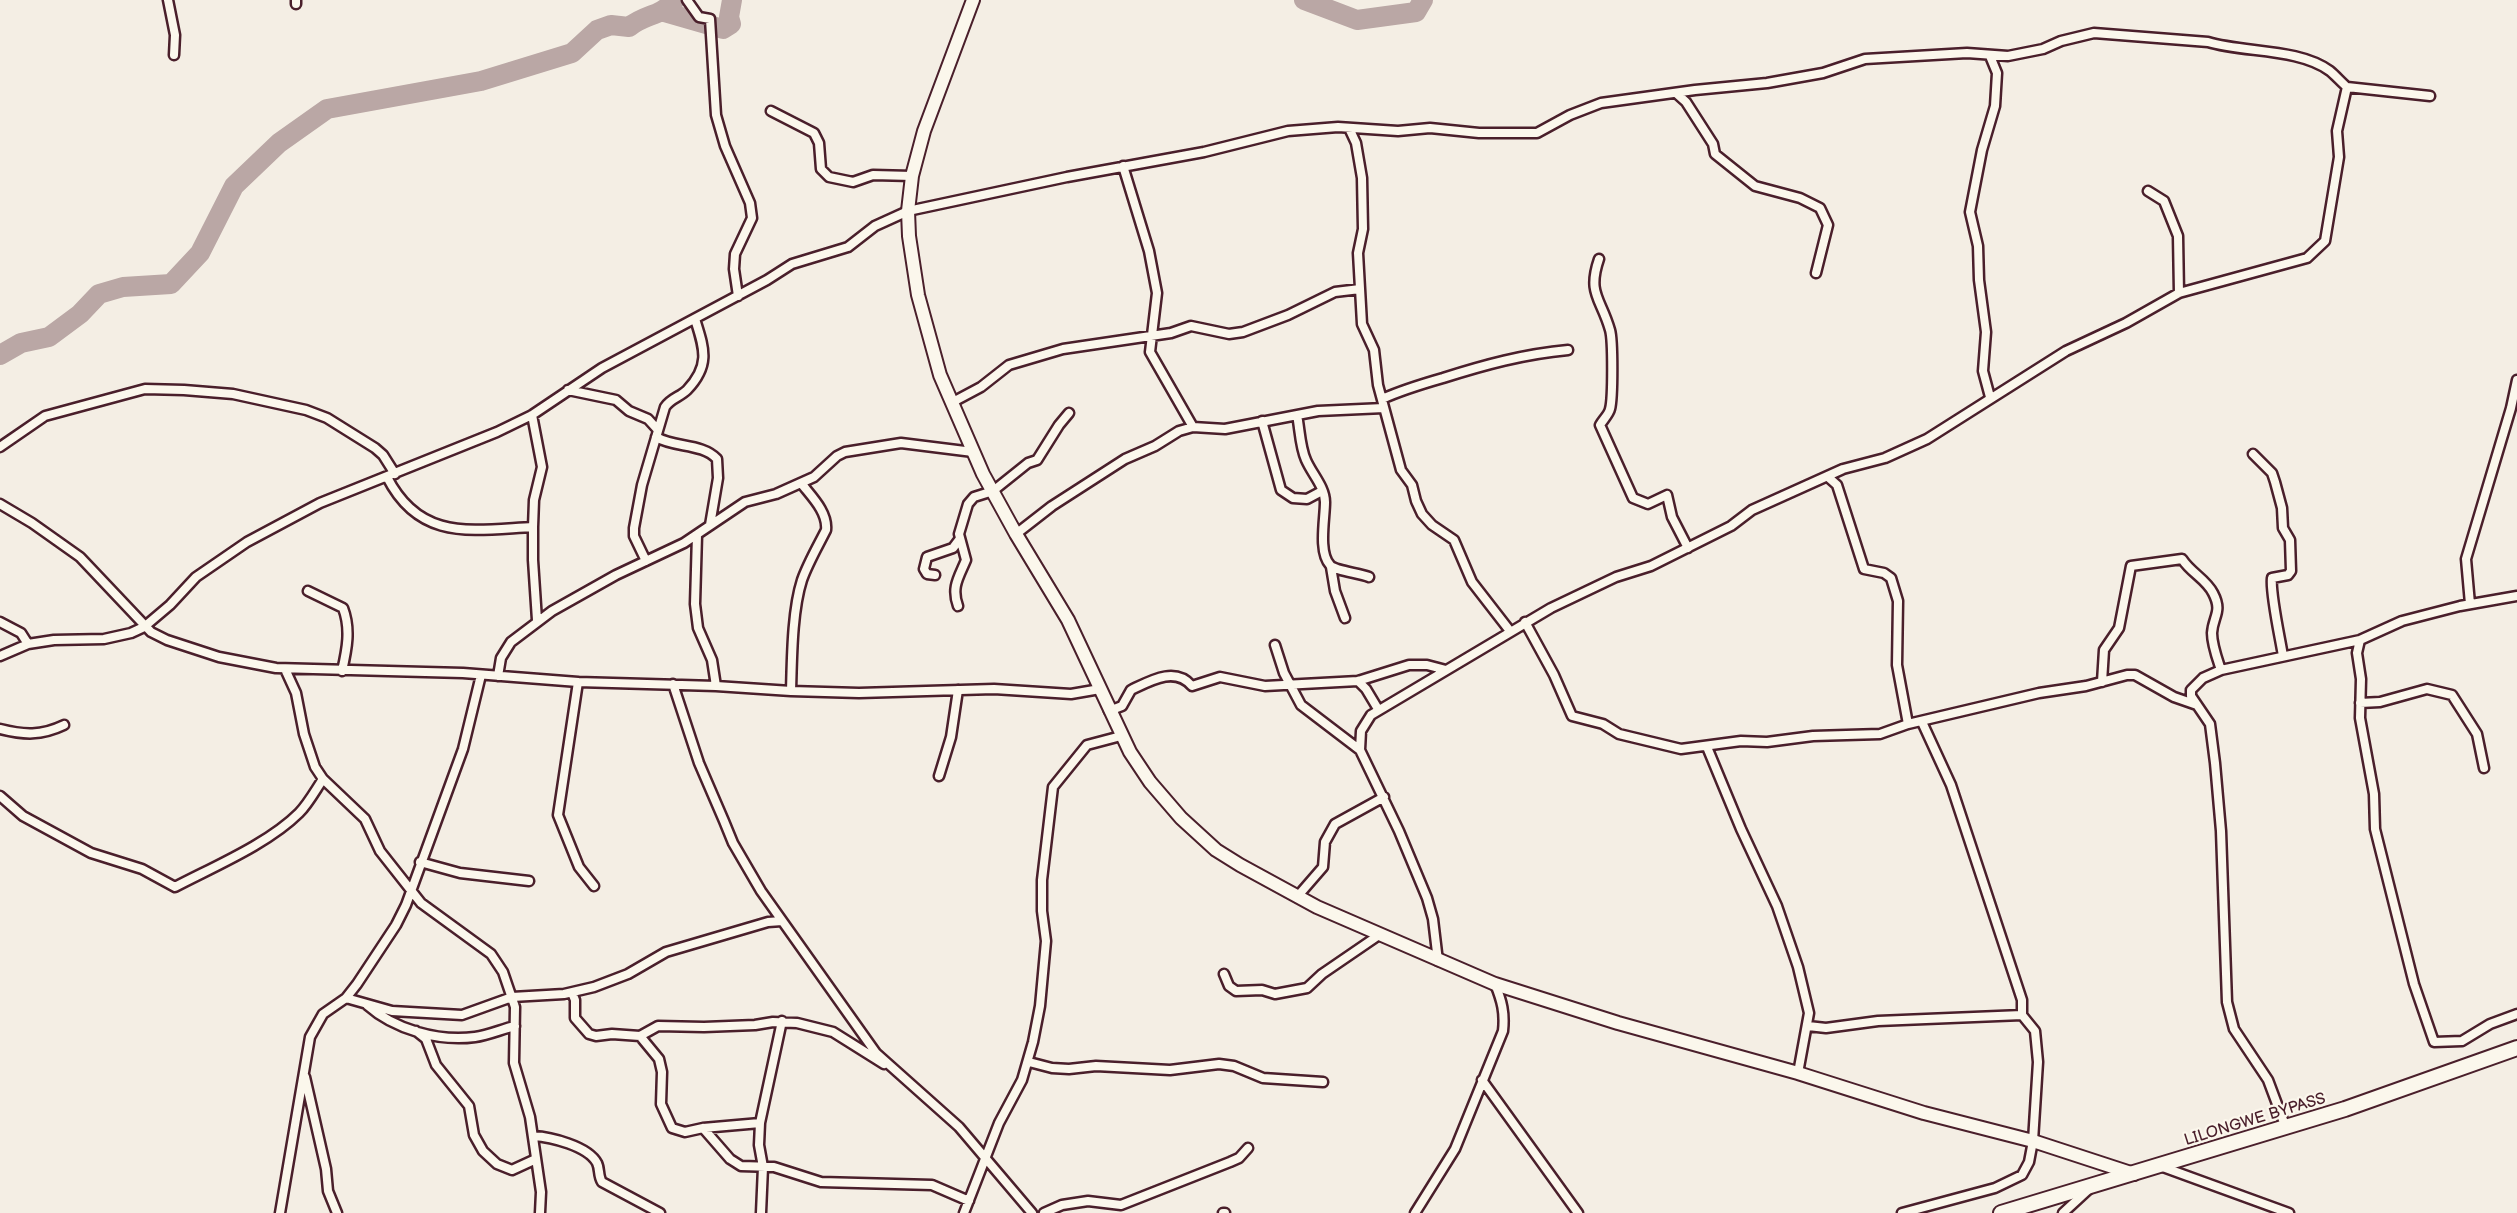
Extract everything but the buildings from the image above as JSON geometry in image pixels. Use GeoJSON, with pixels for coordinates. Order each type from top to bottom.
{"type":"FeatureCollection","features":[{"type":"Feature","properties":{"kind":"main road","name":"LILONGWE BYPASS"},"geometry":{"type":"LineString","coordinates":[[2001,1213],[2286,1128],[2517,1048]]}},
{"type":"Feature","properties":{"kind":"street"},"geometry":{"type":"LineString","coordinates":[[168,0],[175,35],[174,55]]}},
{"type":"Feature","properties":{"kind":"street"},"geometry":{"type":"LineString","coordinates":[[687,0],[699,17],[711,19],[716,115],[725,147],[750,203],[752,218],[735,254],[734,268],[738,296]]}},
{"type":"Feature","properties":{"kind":"street"},"geometry":{"type":"LineString","coordinates":[[973,0],[924,131],[912,176],[908,211],[914,278],[940,375],[973,452],[1016,534],[1068,620],[1121,736],[1156,790],[1198,835],[1240,865],[1297,897],[1438,961],[1495,984],[1618,1023],[1798,1073],[1924,1113],[2032,1141],[2134,1174]]}},
{"type":"Feature","properties":{"kind":"street"},"geometry":{"type":"LineString","coordinates":[[0,656],[28,645],[54,640],[104,639],[131,633],[144,627],[196,577],[247,542],[320,503],[479,441],[532,415],[602,368],[738,296],[792,264],[848,247],[875,226],[908,211],[1123,166],[1204,152],[1288,131],[1349,128],[1398,131],[1430,128],[1479,133],[1537,133],[1570,114],[1601,103],[1767,83],[1823,73],[1873,58],[1966,53],[2008,56],[2043,49],[2061,41],[2094,33],[2184,39],[2309,61],[2330,71],[2347,87],[2430,96]]}},
{"type":"Feature","properties":{"kind":"street"},"geometry":{"type":"LineString","coordinates":[[1990,56],[1997,73],[1995,106],[1982,150],[1970,212],[1978,246],[1979,280],[1986,332],[1983,371],[1990,397]]}},
{"type":"Feature","properties":{"kind":"street"},"geometry":{"type":"LineString","coordinates":[[1360,750],[1361,731],[1371,715],[1378,709],[1525,622],[1616,576],[1651,566],[1688,548],[1731,526],[1752,510],[1843,469],[1885,458],[1912,446],[1937,433],[1990,397],[2066,351],[2126,323],[2179,293],[2307,258],[2325,241],[2339,157],[2337,131],[2347,87]]}},
{"type":"Feature","properties":{"kind":"street"},"geometry":{"type":"LineString","coordinates":[[1676,93],[1691,110],[1713,144],[1715,154],[1755,186],[1800,198],[1820,208],[1828,225],[1816,273]]}},
{"type":"Feature","properties":{"kind":"street"},"geometry":{"type":"LineString","coordinates":[[771,111],[814,133],[819,143],[821,169],[829,177],[853,182],[873,175],[912,176]]}},
{"type":"Feature","properties":{"kind":"street"},"geometry":{"type":"LineString","coordinates":[[1349,128],[1356,142],[1362,178],[1363,229],[1358,253],[1362,324],[1374,350],[1383,403],[1401,470],[1412,485],[1422,514],[1432,525],[1454,540],[1472,582],[1510,631]]}},
{"type":"Feature","properties":{"kind":"street"},"geometry":{"type":"LineString","coordinates":[[1123,166],[1149,251],[1157,293],[1150,352],[1193,427]]}},
{"type":"Feature","properties":{"kind":"street"},"geometry":{"type":"LineString","coordinates":[[2148,192],[2164,201],[2178,236],[2179,293]]}},
{"type":"Feature","properties":{"kind":"street"},"geometry":{"type":"LineString","coordinates":[[1599,259],[1594,272],[1594,294],[1602,306],[1611,332],[1610,410],[1600,425],[1633,498],[1648,504],[1667,495],[1672,518],[1688,548]]}},
{"type":"Feature","properties":{"kind":"street"},"geometry":{"type":"LineString","coordinates":[[951,403],[981,387],[1009,365],[1063,349],[1171,333],[1191,326],[1229,334],[1243,332],[1288,315],[1335,292],[1360,289]]}},
{"type":"Feature","properties":{"kind":"street"},"geometry":{"type":"LineString","coordinates":[[646,561],[634,536],[642,485],[669,401],[686,391],[701,371],[705,357],[704,344],[695,319]]}},
{"type":"Feature","properties":{"kind":"street"},"geometry":{"type":"LineString","coordinates":[[1016,534],[1052,506],[1125,459],[1155,446],[1179,431],[1193,427],[1225,429],[1318,411],[1383,403],[1403,389],[1498,361],[1533,353],[1568,350]]}},
{"type":"Feature","properties":{"kind":"street"},"geometry":{"type":"LineString","coordinates":[[2470,604],[2466,559],[2511,408],[2517,380]]}},
{"type":"Feature","properties":{"kind":"street"},"geometry":{"type":"LineString","coordinates":[[0,447],[45,416],[146,389],[233,394],[306,410],[327,418],[375,448],[383,455],[401,499],[415,513],[444,528],[485,530],[533,527]]}},
{"type":"Feature","properties":{"kind":"street"},"geometry":{"type":"LineString","coordinates":[[568,390],[616,400],[629,411],[648,418],[657,434],[673,445],[710,452],[717,459],[718,478],[710,525]]}},
{"type":"Feature","properties":{"kind":"street"},"geometry":{"type":"LineString","coordinates":[[958,606],[954,594],[956,581],[966,560],[959,534],[968,504],[974,497],[993,491],[1028,463],[1037,460],[1069,413]]}},
{"type":"Feature","properties":{"kind":"street"},"geometry":{"type":"LineString","coordinates":[[532,415],[542,467],[534,500],[533,527],[537,620]]}},
{"type":"Feature","properties":{"kind":"street"},"geometry":{"type":"LineString","coordinates":[[1297,415],[1306,460],[1325,500],[1324,552],[1331,567],[1335,591],[1345,618]]}},
{"type":"Feature","properties":{"kind":"street"},"geometry":{"type":"LineString","coordinates":[[1262,421],[1281,490],[1293,498],[1307,499],[1322,491]]}},
{"type":"Feature","properties":{"kind":"street"},"geometry":{"type":"LineString","coordinates":[[498,676],[505,650],[537,620],[595,586],[697,535],[745,502],[776,494],[814,477],[837,456],[881,445],[901,443],[973,452]]}},
{"type":"Feature","properties":{"kind":"street"},"geometry":{"type":"LineString","coordinates":[[2253,454],[2272,473],[2282,508],[2283,528],[2290,540],[2291,571],[2288,575],[2272,578],[2271,588],[2283,656]]}},
{"type":"Feature","properties":{"kind":"street"},"geometry":{"type":"LineString","coordinates":[[1828,477],[1837,485],[1864,569],[1884,573],[1891,578],[1899,601],[1897,665],[1908,724]]}},
{"type":"Feature","properties":{"kind":"street"},"geometry":{"type":"LineString","coordinates":[[791,692],[798,595],[802,580],[826,530],[826,523],[818,504],[801,483]]}},
{"type":"Feature","properties":{"kind":"street"},"geometry":{"type":"LineString","coordinates":[[0,504],[32,523],[80,557],[144,627],[167,640],[235,661],[285,669],[481,675],[578,682],[716,686],[791,692],[994,689],[1071,694],[1100,689]]}},
{"type":"Feature","properties":{"kind":"street"},"geometry":{"type":"LineString","coordinates":[[697,535],[695,604],[698,628],[712,660],[716,686]]}},
{"type":"Feature","properties":{"kind":"street"},"geometry":{"type":"LineString","coordinates":[[935,575],[927,574],[924,569],[927,556],[953,548],[959,540]]}},
{"type":"Feature","properties":{"kind":"street"},"geometry":{"type":"LineString","coordinates":[[2103,682],[2104,650],[2119,628],[2131,566],[2182,559],[2190,572],[2205,581],[2219,609],[2212,633],[2221,670]]}},
{"type":"Feature","properties":{"kind":"street"},"geometry":{"type":"LineString","coordinates":[[1331,567],[1369,576]]}},
{"type":"Feature","properties":{"kind":"street"},"geometry":{"type":"LineString","coordinates":[[308,591],[343,608],[348,620],[347,645],[342,671]]}},
{"type":"Feature","properties":{"kind":"street"},"geometry":{"type":"LineString","coordinates":[[2286,1128],[2268,1080],[2234,1029],[2227,1002],[2221,831],[2215,763],[2210,723],[2191,696],[2193,686],[2203,678],[2221,670],[2360,640],[2402,621],[2470,604],[2517,596]]}},
{"type":"Feature","properties":{"kind":"street"},"geometry":{"type":"LineString","coordinates":[[0,622],[21,633],[28,645]]}},
{"type":"Feature","properties":{"kind":"street"},"geometry":{"type":"LineString","coordinates":[[1525,622],[1554,675],[1572,716],[1603,724],[1619,734],[1681,749],[1741,741],[1767,742],[1880,734],[1908,724],[2039,693],[2103,682],[2119,676],[2135,675],[2174,697],[2197,705]]}},
{"type":"Feature","properties":{"kind":"street"},"geometry":{"type":"LineString","coordinates":[[2360,640],[2357,653],[2361,679],[2360,703],[2371,770],[2375,829],[2414,984],[2434,1042],[2462,1041],[2490,1024],[2517,1014]]}},
{"type":"Feature","properties":{"kind":"street"},"geometry":{"type":"LineString","coordinates":[[1275,645],[1290,685],[1306,710],[1360,750],[1384,797],[1427,898],[1433,919],[1438,961]]}},
{"type":"Feature","properties":{"kind":"street"},"geometry":{"type":"LineString","coordinates":[[1109,711],[1122,706],[1131,690],[1171,675],[1182,678],[1192,686],[1220,677],[1265,686],[1358,681],[1409,665],[1427,665],[1446,670]]}},
{"type":"Feature","properties":{"kind":"street"},"geometry":{"type":"LineString","coordinates":[[285,669],[296,693],[304,734],[315,766],[323,779],[365,819],[380,851],[422,903],[497,961],[512,997],[516,1026],[514,1063],[530,1117],[541,1192],[540,1213]]}},
{"type":"Feature","properties":{"kind":"street"},"geometry":{"type":"LineString","coordinates":[[280,1213],[310,1037],[323,1014],[346,998],[396,925],[464,749],[481,675]]}},
{"type":"Feature","properties":{"kind":"street"},"geometry":{"type":"LineString","coordinates":[[1358,681],[1366,689],[1378,709]]}},
{"type":"Feature","properties":{"kind":"street"},"geometry":{"type":"LineString","coordinates":[[578,682],[558,814],[579,867],[594,885]]}},
{"type":"Feature","properties":{"kind":"street"},"geometry":{"type":"LineString","coordinates":[[673,684],[699,763],[733,843],[761,891],[876,1053],[959,1127],[986,1156],[1032,1213]]}},
{"type":"Feature","properties":{"kind":"street"},"geometry":{"type":"LineString","coordinates":[[2360,703],[2380,702],[2427,689],[2452,695],[2477,734],[2484,768]]}},
{"type":"Feature","properties":{"kind":"street"},"geometry":{"type":"LineString","coordinates":[[939,776],[951,737],[958,690]]}},
{"type":"Feature","properties":{"kind":"street"},"geometry":{"type":"LineString","coordinates":[[1902,1213],[1995,1188],[2022,1175],[2029,1162],[2032,1141],[2038,1062],[2034,1031],[2022,1015],[2022,1000],[1951,785],[1922,722]]}},
{"type":"Feature","properties":{"kind":"street"},"geometry":{"type":"LineString","coordinates":[[0,729],[31,735],[48,733],[64,724]]}},
{"type":"Feature","properties":{"kind":"street"},"geometry":{"type":"LineString","coordinates":[[964,1213],[999,1123],[1014,1098],[1029,1062],[1040,1006],[1044,969],[1046,941],[1042,911],[1042,880],[1050,796],[1058,779],[1087,745],[1098,740],[1121,736]]}},
{"type":"Feature","properties":{"kind":"street"},"geometry":{"type":"LineString","coordinates":[[1707,747],[1741,829],[1777,906],[1804,989],[1809,1013],[1798,1073]]}},
{"type":"Feature","properties":{"kind":"street"},"geometry":{"type":"LineString","coordinates":[[0,796],[23,816],[91,853],[142,868],[175,886],[227,860],[287,823],[308,802],[323,779]]}},
{"type":"Feature","properties":{"kind":"street"},"geometry":{"type":"LineString","coordinates":[[1297,897],[1323,867],[1324,842],[1335,824],[1384,797]]}},
{"type":"Feature","properties":{"kind":"street"},"geometry":{"type":"LineString","coordinates":[[420,862],[460,873],[529,881]]}},
{"type":"Feature","properties":{"kind":"street"},"geometry":{"type":"LineString","coordinates":[[346,998],[392,1011],[462,1015],[512,997],[572,993],[628,974],[666,952],[768,922],[783,921]]}},
{"type":"Feature","properties":{"kind":"street"},"geometry":{"type":"LineString","coordinates":[[1224,974],[1229,986],[1236,992],[1262,990],[1275,994],[1298,991],[1307,988],[1322,974],[1379,935]]}},
{"type":"Feature","properties":{"kind":"street"},"geometry":{"type":"LineString","coordinates":[[1415,1213],[1455,1149],[1503,1031],[1505,1015],[1495,984]]}},
{"type":"Feature","properties":{"kind":"street"},"geometry":{"type":"LineString","coordinates":[[572,993],[575,1000],[574,1018],[589,1034],[596,1036],[612,1034],[640,1036],[658,1026],[704,1027],[782,1021],[833,1032],[895,1070]]}},
{"type":"Feature","properties":{"kind":"street"},"geometry":{"type":"LineString","coordinates":[[367,1004],[386,1021],[433,1035],[474,1037],[516,1026]]}},
{"type":"Feature","properties":{"kind":"street"},"geometry":{"type":"LineString","coordinates":[[1808,1026],[1826,1028],[1878,1021],[2022,1015]]}},
{"type":"Feature","properties":{"kind":"street"},"geometry":{"type":"LineString","coordinates":[[760,1213],[763,1167],[760,1155],[760,1123],[782,1021]]}},
{"type":"Feature","properties":{"kind":"street"},"geometry":{"type":"LineString","coordinates":[[416,1031],[426,1039],[436,1065],[469,1106],[474,1135],[483,1151],[497,1164],[512,1170],[536,1159]]}},
{"type":"Feature","properties":{"kind":"street"},"geometry":{"type":"LineString","coordinates":[[640,1036],[659,1059],[662,1072],[662,1104],[672,1128],[685,1132],[703,1128],[760,1123]]}},
{"type":"Feature","properties":{"kind":"street"},"geometry":{"type":"LineString","coordinates":[[1029,1062],[1052,1068],[1069,1069],[1096,1066],[1170,1070],[1219,1064],[1234,1066],[1263,1078],[1323,1082]]}},
{"type":"Feature","properties":{"kind":"street"},"geometry":{"type":"LineString","coordinates":[[304,1071],[326,1169],[328,1191],[337,1213]]}},
{"type":"Feature","properties":{"kind":"street"},"geometry":{"type":"LineString","coordinates":[[1482,1080],[1578,1213]]}},
{"type":"Feature","properties":{"kind":"street"},"geometry":{"type":"LineString","coordinates":[[703,1128],[736,1164],[751,1168],[787,1169],[821,1182],[932,1185],[969,1201]]}},
{"type":"Feature","properties":{"kind":"street"},"geometry":{"type":"LineString","coordinates":[[533,1136],[562,1141],[589,1155],[597,1163],[602,1182],[660,1213]]}},
{"type":"Feature","properties":{"kind":"street"},"geometry":{"type":"LineString","coordinates":[[1044,1213],[1062,1205],[1088,1201],[1121,1205],[1239,1158],[1248,1148]]}},
{"type":"Feature","properties":{"kind":"street"},"geometry":{"type":"LineString","coordinates":[[2160,1166],[2289,1213]]}},
{"type":"Feature","properties":{"kind":"street"},"geometry":{"type":"LineString","coordinates":[[2062,1213],[2093,1186]]}},
{"type":"Feature","properties":{"kind":"waterway"},"geometry":{"type":"LineString","coordinates":[[0,355],[21,343],[49,337],[80,314],[99,294],[123,287],[171,284],[200,253],[234,186],[279,143],[327,109],[481,81],[572,53],[597,30],[611,25],[629,27],[641,19],[658,13],[675,0]]}},
{"type":"Feature","properties":{"kind":"waterway"},"geometry":{"type":"LineString","coordinates":[[664,12],[723,29],[731,24],[729,17],[732,0]]}},
{"type":"Feature","properties":{"kind":"waterway"},"geometry":{"type":"LineString","coordinates":[[1304,0],[1357,20],[1416,12],[1423,0]]}}]}
